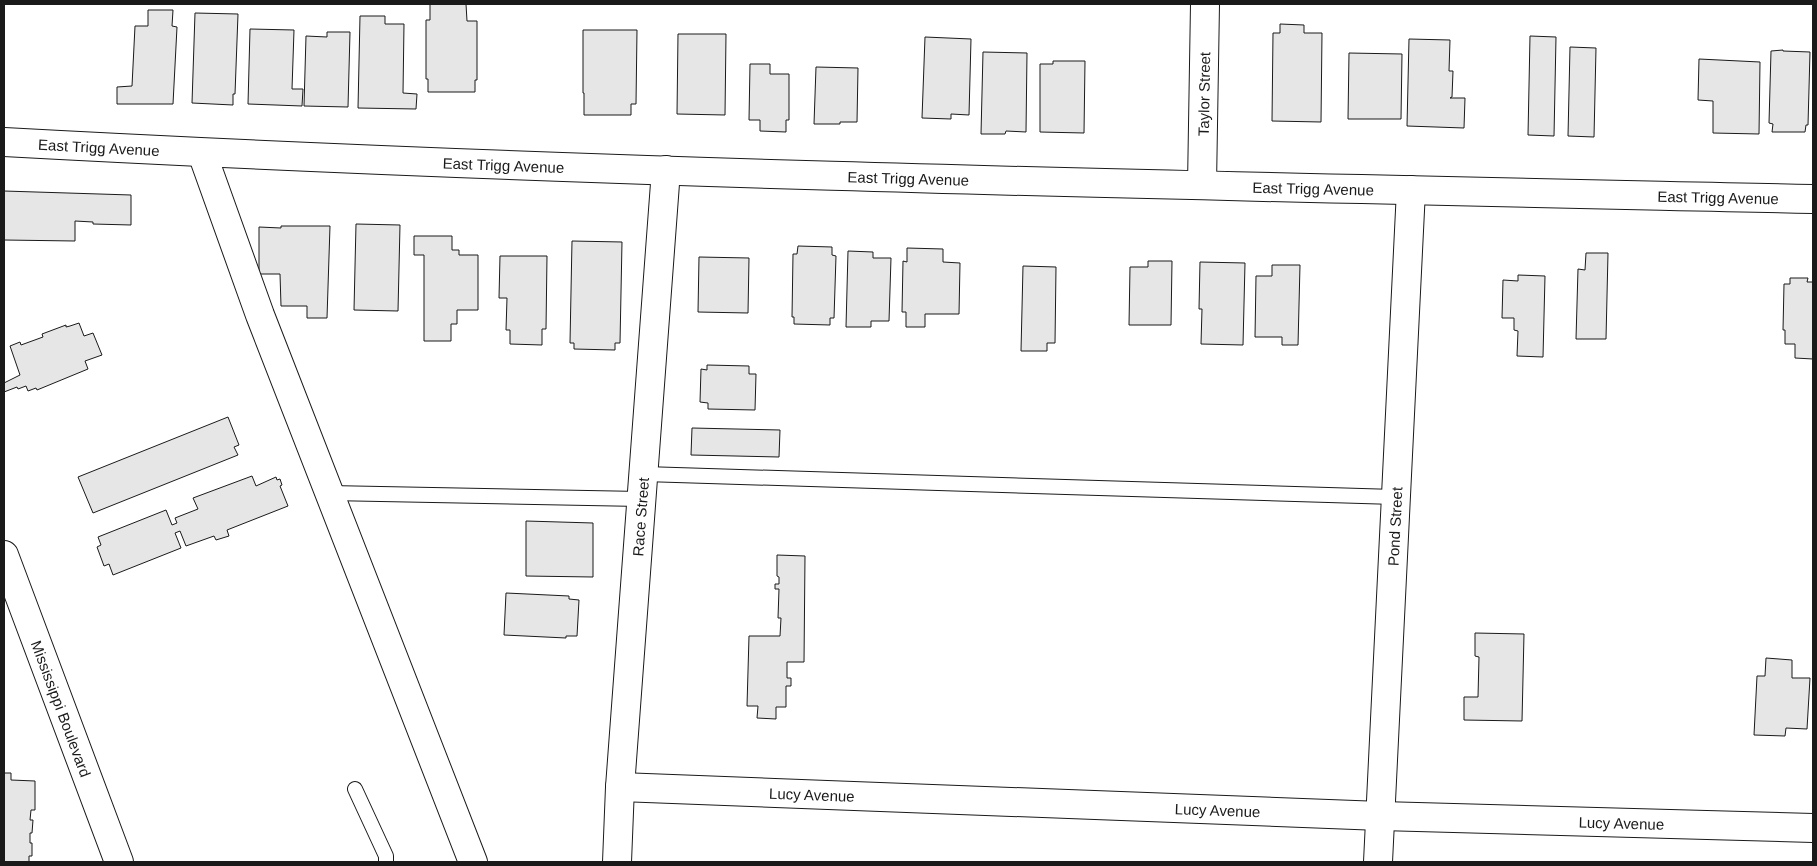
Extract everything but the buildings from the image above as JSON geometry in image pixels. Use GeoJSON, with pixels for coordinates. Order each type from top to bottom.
{"type":"FeatureCollection","features":[{"type":"Feature","properties":{"kind":"street","name":"Taylor Street"},"geometry":{"type":"LineString","coordinates":[[1202,185],[1205,4]]}},
{"type":"Feature","properties":{"kind":"street","name":"East Trigg Avenue"},"geometry":{"type":"LineString","coordinates":[[4,142],[202,153],[666,170],[1202,185],[1813,198]]}},
{"type":"Feature","properties":{"kind":"street"},"geometry":{"type":"LineString","coordinates":[[202,153],[260,315],[473,862]]}},
{"type":"Feature","properties":{"kind":"street","name":"Race Street"},"geometry":{"type":"LineString","coordinates":[[617,862],[620,787],[666,170]]}},
{"type":"Feature","properties":{"kind":"street","name":"Pond Street"},"geometry":{"type":"LineString","coordinates":[[1378,862],[1411,190]]}},
{"type":"Feature","properties":{"kind":"street","name":"Mississippi Boulevard"},"geometry":{"type":"LineString","coordinates":[[4,555],[119,862]]}},
{"type":"Feature","properties":{"kind":"street","name":"Lucy Avenue"},"geometry":{"type":"LineString","coordinates":[[620,787],[1381,816],[1813,828]]}},
{"type":"Feature","properties":{"kind":"lane"},"geometry":{"type":"LineString","coordinates":[[329,493],[642,486],[1395,497]]}},
{"type":"Feature","properties":{"kind":"lane"},"geometry":{"type":"LineString","coordinates":[[355,789],[386,856],[386,862]]}}]}
